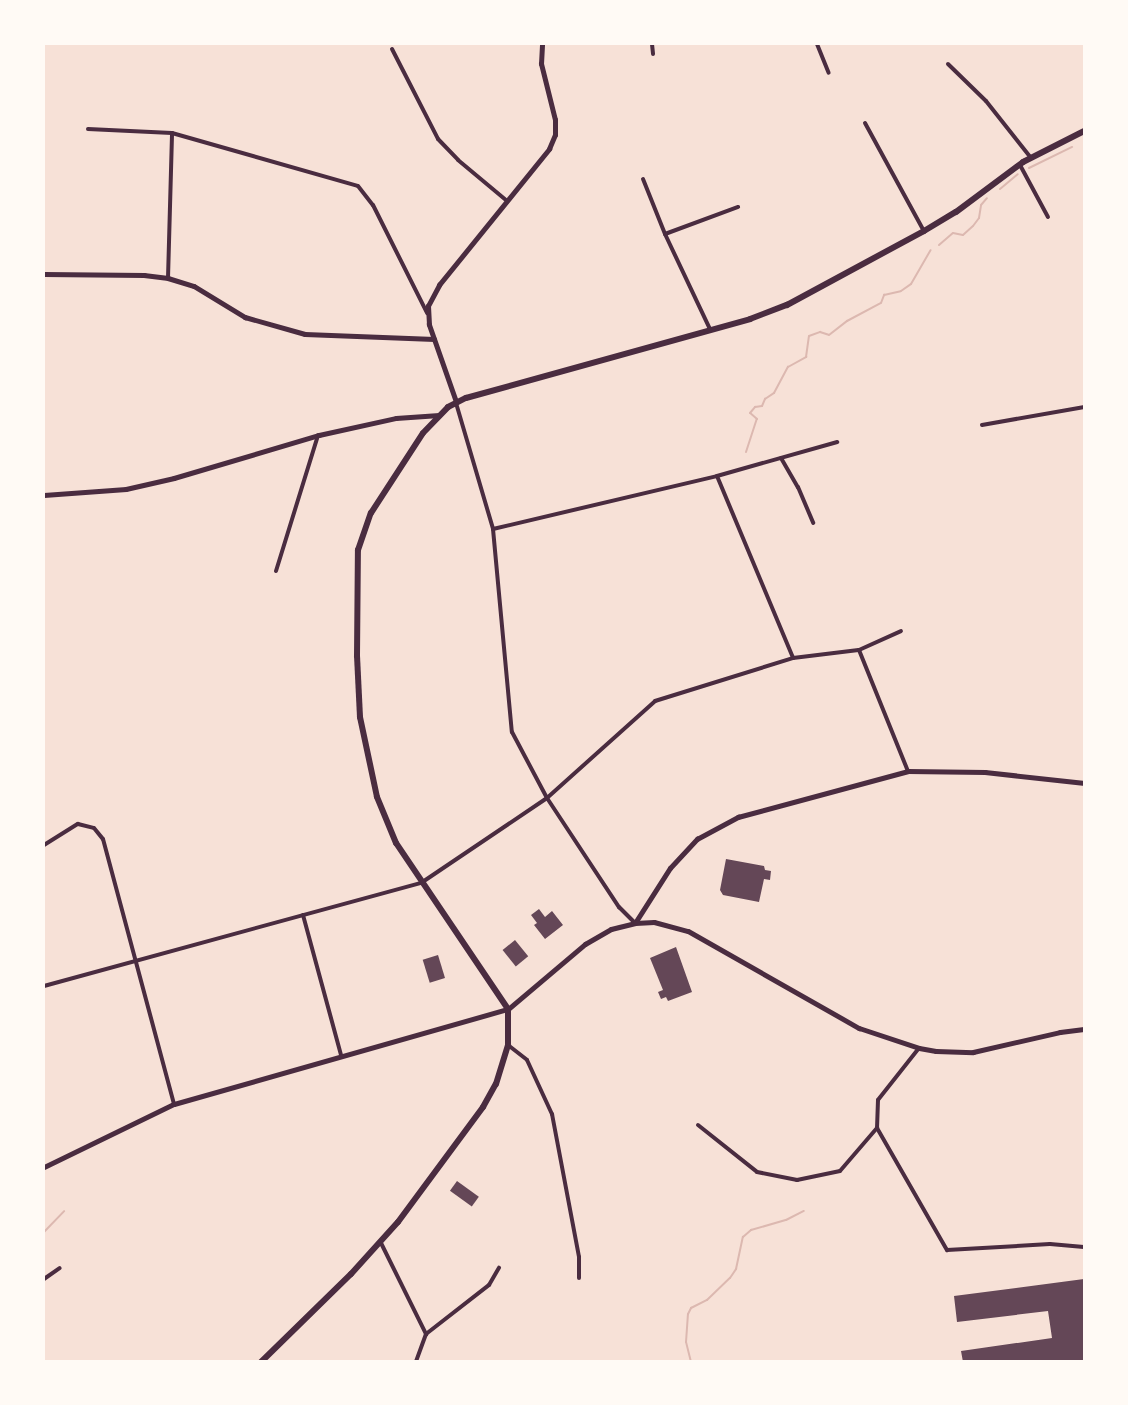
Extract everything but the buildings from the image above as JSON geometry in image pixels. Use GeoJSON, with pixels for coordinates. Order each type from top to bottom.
{"type":"FeatureCollection","features":[{"type":"Feature","properties":{"kind":"main road"},"geometry":{"type":"LineString","coordinates":[[261,1362],[381,1243],[483,1107],[496,1084],[508,1045],[508,1009],[396,843],[372,778],[357,690],[356,568],[361,535],[371,513],[423,433],[439,415],[456,402],[750,319],[787,305],[924,231],[956,212],[1031,158],[1084,131]]}},
{"type":"Feature","properties":{"kind":"main road"},"geometry":{"type":"LineString","coordinates":[[44,1167],[174,1104],[508,1009],[585,944],[611,929],[635,923],[654,922],[688,931],[859,1028],[919,1048],[936,1052],[973,1052],[1060,1032],[1084,1029]]}},
{"type":"Feature","properties":{"kind":"street"},"geometry":{"type":"LineString","coordinates":[[427,313],[431,298],[439,285],[549,149],[555,135],[555,120],[541,64],[542,44]]}},
{"type":"Feature","properties":{"kind":"street"},"geometry":{"type":"LineString","coordinates":[[652,44],[653,54]]}},
{"type":"Feature","properties":{"kind":"street"},"geometry":{"type":"LineString","coordinates":[[816,44],[830,73]]}},
{"type":"Feature","properties":{"kind":"street"},"geometry":{"type":"LineString","coordinates":[[392,49],[438,139],[458,160],[507,201]]}},
{"type":"Feature","properties":{"kind":"street"},"geometry":{"type":"LineString","coordinates":[[948,64],[996,112],[1031,158]]}},
{"type":"Feature","properties":{"kind":"street"},"geometry":{"type":"LineString","coordinates":[[865,123],[924,231]]}},
{"type":"Feature","properties":{"kind":"street"},"geometry":{"type":"LineString","coordinates":[[88,129],[172,133],[358,186],[373,205],[427,313],[493,529],[512,732],[547,798],[619,907],[635,923],[670,868],[697,838],[738,817],[908,771],[985,772],[1084,783]]}},
{"type":"Feature","properties":{"kind":"street"},"geometry":{"type":"LineString","coordinates":[[168,278],[172,133]]}},
{"type":"Feature","properties":{"kind":"street"},"geometry":{"type":"LineString","coordinates":[[1020,165],[1048,217]]}},
{"type":"Feature","properties":{"kind":"street"},"geometry":{"type":"LineString","coordinates":[[644,179],[665,234],[710,329]]}},
{"type":"Feature","properties":{"kind":"street"},"geometry":{"type":"LineString","coordinates":[[665,234],[738,207]]}},
{"type":"Feature","properties":{"kind":"street"},"geometry":{"type":"LineString","coordinates":[[44,274],[144,275],[168,278],[194,286],[245,317],[305,334],[434,339]]}},
{"type":"Feature","properties":{"kind":"street"},"geometry":{"type":"LineString","coordinates":[[982,425],[1084,407]]}},
{"type":"Feature","properties":{"kind":"street"},"geometry":{"type":"LineString","coordinates":[[44,495],[105,492],[135,486],[319,435],[396,418],[439,415]]}},
{"type":"Feature","properties":{"kind":"street"},"geometry":{"type":"LineString","coordinates":[[276,571],[319,435]]}},
{"type":"Feature","properties":{"kind":"street"},"geometry":{"type":"LineString","coordinates":[[493,529],[717,476],[837,442]]}},
{"type":"Feature","properties":{"kind":"street"},"geometry":{"type":"LineString","coordinates":[[781,458],[798,487],[813,523]]}},
{"type":"Feature","properties":{"kind":"street"},"geometry":{"type":"LineString","coordinates":[[717,476],[793,658]]}},
{"type":"Feature","properties":{"kind":"street"},"geometry":{"type":"LineString","coordinates":[[44,986],[137,958],[421,883],[547,798],[655,701],[793,658],[859,650],[901,631]]}},
{"type":"Feature","properties":{"kind":"street"},"geometry":{"type":"LineString","coordinates":[[859,650],[908,771]]}},
{"type":"Feature","properties":{"kind":"street"},"geometry":{"type":"LineString","coordinates":[[44,845],[78,824],[94,828],[103,839],[137,958],[174,1104]]}},
{"type":"Feature","properties":{"kind":"street"},"geometry":{"type":"LineString","coordinates":[[303,915],[341,1055]]}},
{"type":"Feature","properties":{"kind":"street"},"geometry":{"type":"LineString","coordinates":[[508,1045],[527,1060],[552,1114],[579,1257],[579,1278]]}},
{"type":"Feature","properties":{"kind":"street"},"geometry":{"type":"LineString","coordinates":[[919,1048],[878,1100],[878,1128],[947,1250],[1050,1244],[1084,1247]]}},
{"type":"Feature","properties":{"kind":"street"},"geometry":{"type":"LineString","coordinates":[[698,1125],[758,1172],[797,1180],[840,1171],[878,1128]]}},
{"type":"Feature","properties":{"kind":"street"},"geometry":{"type":"LineString","coordinates":[[381,1243],[426,1334]]}},
{"type":"Feature","properties":{"kind":"street"},"geometry":{"type":"LineString","coordinates":[[44,1279],[60,1268]]}},
{"type":"Feature","properties":{"kind":"street"},"geometry":{"type":"LineString","coordinates":[[416,1362],[426,1334],[489,1285],[499,1268]]}},
{"type":"Feature","properties":{"kind":"waterway"},"geometry":{"type":"LineString","coordinates":[[1029,168],[1072,147]]}},
{"type":"Feature","properties":{"kind":"waterway"},"geometry":{"type":"LineString","coordinates":[[1000,189],[1018,174]]}},
{"type":"Feature","properties":{"kind":"waterway"},"geometry":{"type":"LineString","coordinates":[[939,245],[953,233],[963,235],[973,226],[979,218],[981,205],[987,198]]}},
{"type":"Feature","properties":{"kind":"waterway"},"geometry":{"type":"LineString","coordinates":[[746,452],[757,419],[750,413],[755,407],[762,406],[765,399],[774,393],[788,367],[806,357],[809,336],[820,332],[829,335],[847,321],[881,303],[884,295],[901,291],[911,284],[931,250]]}},
{"type":"Feature","properties":{"kind":"waterway"},"geometry":{"type":"LineString","coordinates":[[44,1232],[64,1211]]}},
{"type":"Feature","properties":{"kind":"waterway"},"geometry":{"type":"LineString","coordinates":[[691,1362],[686,1342],[688,1314],[691,1308],[707,1300],[730,1278],[736,1269],[743,1237],[751,1230],[786,1220],[804,1211]]}}]}
